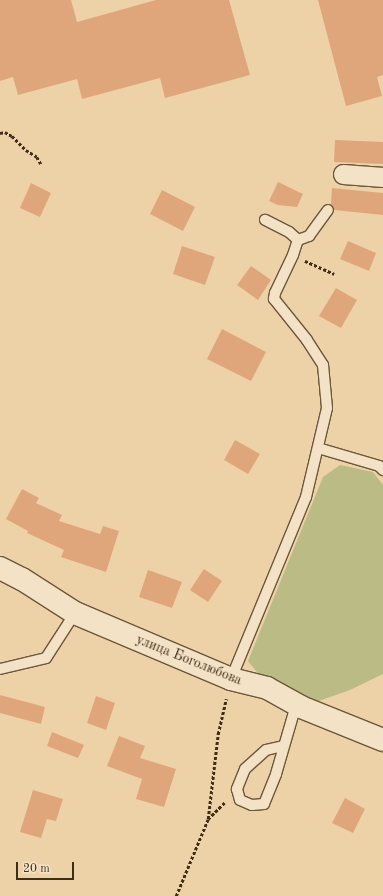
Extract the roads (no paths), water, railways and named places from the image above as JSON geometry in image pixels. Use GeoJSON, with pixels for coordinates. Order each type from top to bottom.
{"type":"FeatureCollection","features":[{"type":"Feature","properties":{"kind":"street"},"geometry":{"type":"LineString","coordinates":[[343,174],[383,177]]}},
{"type":"Feature","properties":{"kind":"street","name":"улица Боголюбова"},"geometry":{"type":"LineString","coordinates":[[0,568],[22,578],[75,613],[231,679],[267,688],[296,705],[383,740]]}},
{"type":"Feature","properties":{"kind":"lane"},"geometry":{"type":"LineString","coordinates":[[298,240],[309,236],[328,210]]}},
{"type":"Feature","properties":{"kind":"lane"},"geometry":{"type":"LineString","coordinates":[[265,220],[289,232],[298,240]]}},
{"type":"Feature","properties":{"kind":"lane"},"geometry":{"type":"LineString","coordinates":[[231,679],[306,497],[328,408],[323,365],[307,340],[274,299],[275,293],[293,255],[298,240]]}},
{"type":"Feature","properties":{"kind":"lane"},"geometry":{"type":"LineString","coordinates":[[318,448],[380,466],[383,470]]}},
{"type":"Feature","properties":{"kind":"lane"},"geometry":{"type":"LineString","coordinates":[[0,669],[46,658],[75,613]]}},
{"type":"Feature","properties":{"kind":"lane"},"geometry":{"type":"LineString","coordinates":[[283,746],[266,750],[245,769],[237,790],[240,800],[252,805],[264,804],[276,774],[296,705]]}}]}
